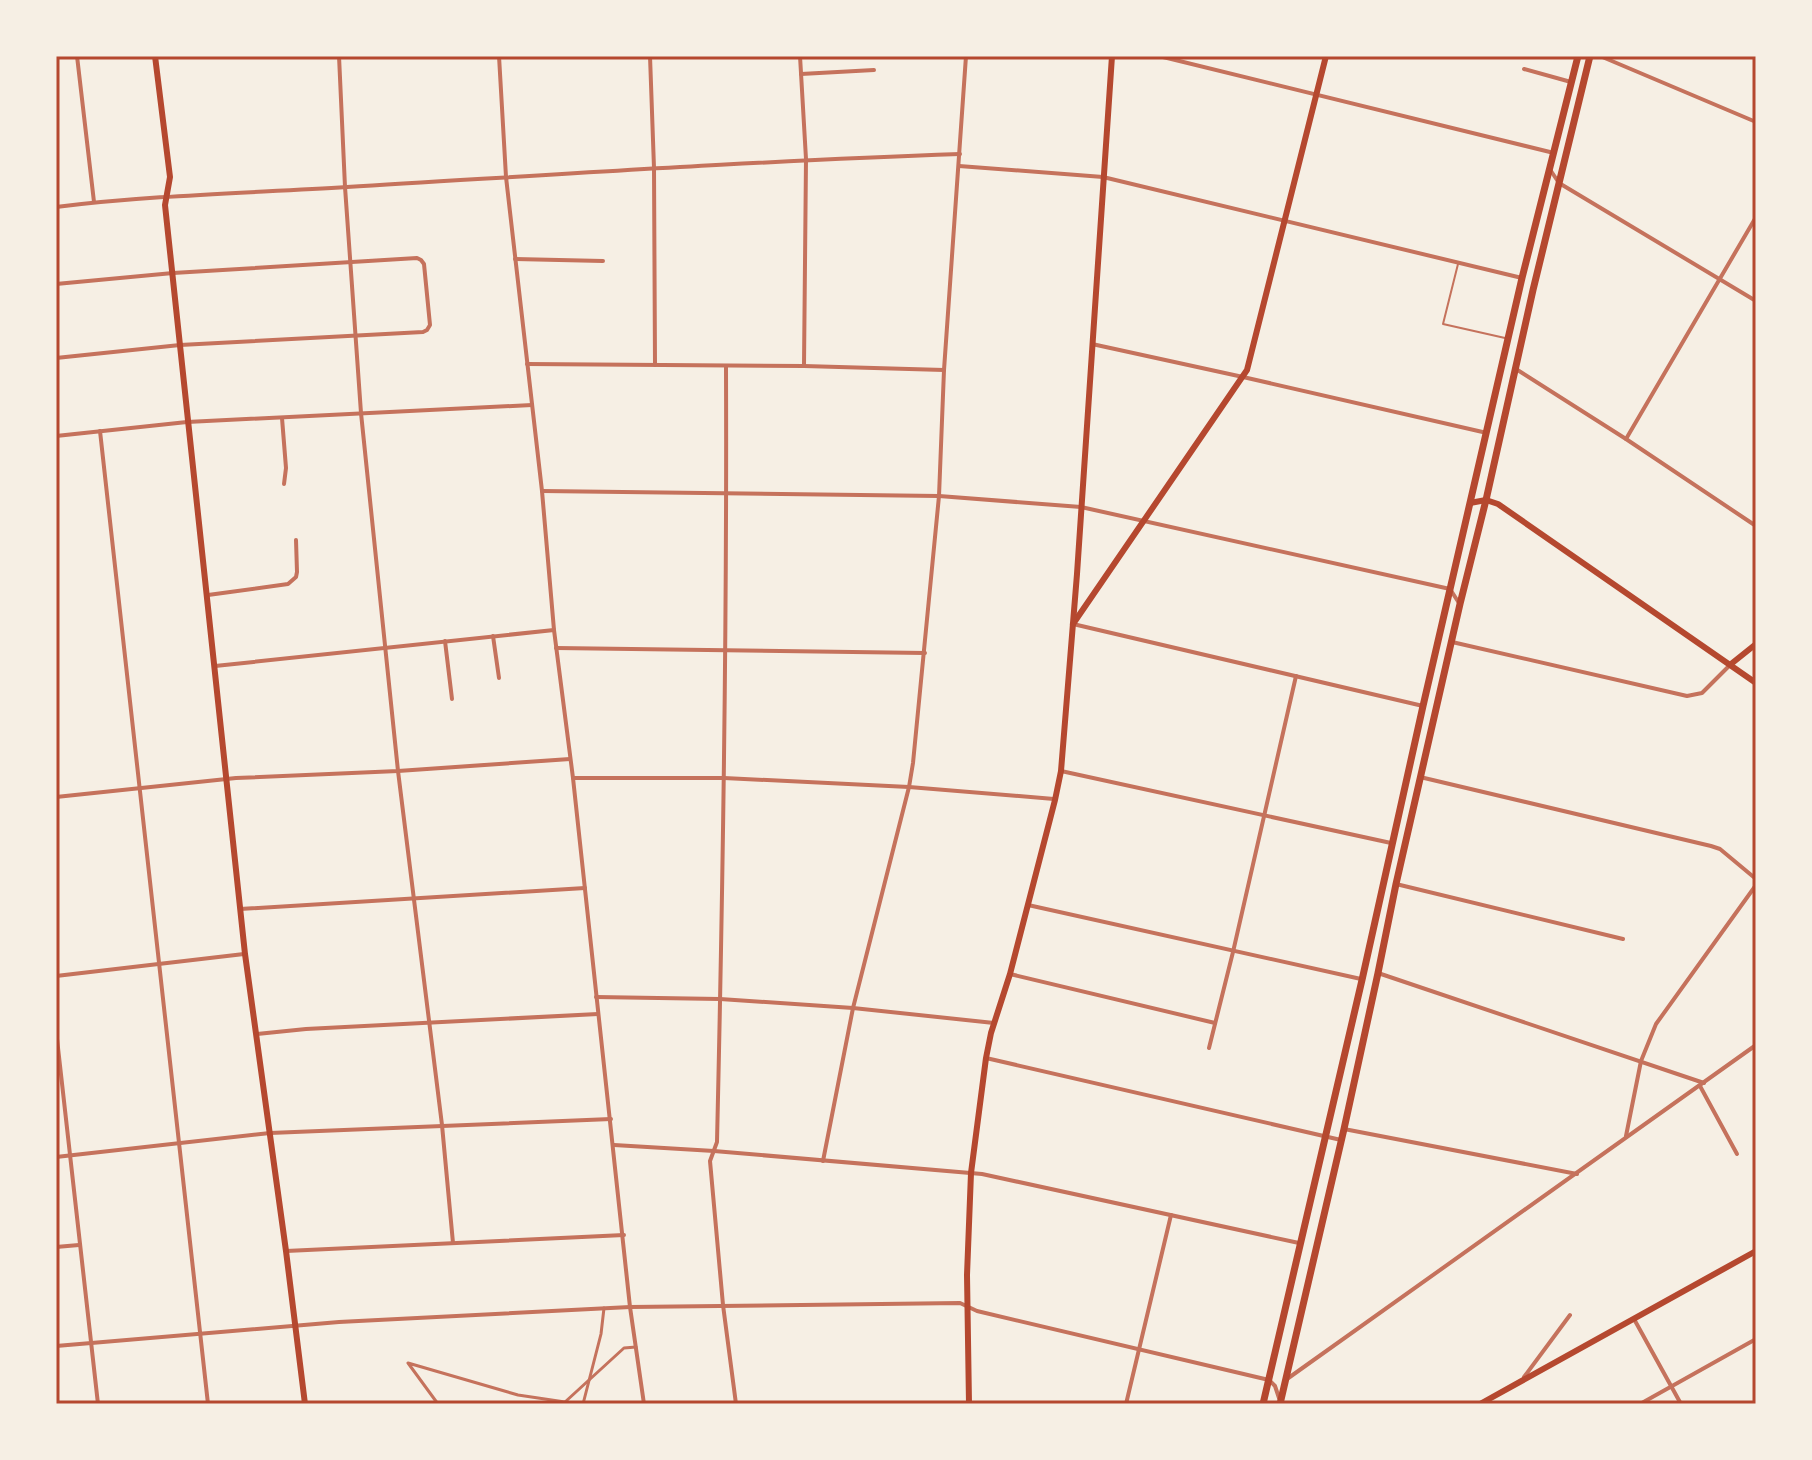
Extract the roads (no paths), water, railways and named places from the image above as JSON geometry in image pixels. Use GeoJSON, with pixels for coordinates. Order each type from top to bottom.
{"type":"FeatureCollection","features":[{"type":"Feature","properties":{"kind":"main road"},"geometry":{"type":"LineString","coordinates":[[155,56],[170,177],[165,195],[187,422],[245,954],[305,1404]]}},
{"type":"Feature","properties":{"kind":"main road"},"geometry":{"type":"LineString","coordinates":[[969,1404],[967,1275],[971,1173],[986,1058],[1061,771],[1112,56]]}},
{"type":"Feature","properties":{"kind":"main road"},"geometry":{"type":"LineString","coordinates":[[1073,624],[1243,377],[1250,361],[1326,56]]}},
{"type":"Feature","properties":{"kind":"main road"},"geometry":{"type":"LineString","coordinates":[[1263,1404],[1522,278],[1578,56]]}},
{"type":"Feature","properties":{"kind":"main road"},"geometry":{"type":"LineString","coordinates":[[1280,1402],[1344,1129],[1420,777],[1590,56]]}},
{"type":"Feature","properties":{"kind":"main road"},"geometry":{"type":"LineString","coordinates":[[1470,503],[1486,500],[1498,504],[1756,683]]}},
{"type":"Feature","properties":{"kind":"main road"},"geometry":{"type":"LineString","coordinates":[[1731,664],[1756,644]]}},
{"type":"Feature","properties":{"kind":"main road"},"geometry":{"type":"LineString","coordinates":[[1480,1404],[1489,1402],[1522,1380],[1755,1253]]}},
{"type":"Feature","properties":{"kind":"street"},"geometry":{"type":"LineString","coordinates":[[77,56],[94,202]]}},
{"type":"Feature","properties":{"kind":"street"},"geometry":{"type":"LineString","coordinates":[[339,56],[361,413],[398,771],[430,1022],[453,1243]]}},
{"type":"Feature","properties":{"kind":"street"},"geometry":{"type":"LineString","coordinates":[[499,56],[506,177],[542,491],[554,630],[630,1307],[644,1404]]}},
{"type":"Feature","properties":{"kind":"street"},"geometry":{"type":"LineString","coordinates":[[650,56],[655,365]]}},
{"type":"Feature","properties":{"kind":"street"},"geometry":{"type":"LineString","coordinates":[[800,56],[806,159],[804,366]]}},
{"type":"Feature","properties":{"kind":"street"},"geometry":{"type":"LineString","coordinates":[[823,1161],[853,1008],[909,787],[939,496],[944,370],[966,56]]}},
{"type":"Feature","properties":{"kind":"street"},"geometry":{"type":"LineString","coordinates":[[1159,56],[1554,153]]}},
{"type":"Feature","properties":{"kind":"street"},"geometry":{"type":"LineString","coordinates":[[1600,56],[1756,122]]}},
{"type":"Feature","properties":{"kind":"street"},"geometry":{"type":"LineString","coordinates":[[1524,69],[1571,82]]}},
{"type":"Feature","properties":{"kind":"street"},"geometry":{"type":"LineString","coordinates":[[801,74],[874,70]]}},
{"type":"Feature","properties":{"kind":"street"},"geometry":{"type":"LineString","coordinates":[[56,207],[165,195],[806,159],[960,154]]}},
{"type":"Feature","properties":{"kind":"street"},"geometry":{"type":"LineString","coordinates":[[959,166],[1103,177],[1522,278]]}},
{"type":"Feature","properties":{"kind":"street"},"geometry":{"type":"LineString","coordinates":[[1550,169],[1559,183],[1756,301]]}},
{"type":"Feature","properties":{"kind":"street"},"geometry":{"type":"LineString","coordinates":[[1626,439],[1756,217]]}},
{"type":"Feature","properties":{"kind":"street"},"geometry":{"type":"LineString","coordinates":[[56,284],[173,273],[417,258],[424,264],[430,325],[423,332],[180,345],[56,358]]}},
{"type":"Feature","properties":{"kind":"street"},"geometry":{"type":"LineString","coordinates":[[515,259],[603,261]]}},
{"type":"Feature","properties":{"kind":"street"},"geometry":{"type":"LineString","coordinates":[[1092,344],[1487,433]]}},
{"type":"Feature","properties":{"kind":"street"},"geometry":{"type":"LineString","coordinates":[[527,364],[944,370]]}},
{"type":"Feature","properties":{"kind":"street"},"geometry":{"type":"LineString","coordinates":[[726,367],[720,999],[717,1142],[710,1161],[736,1404]]}},
{"type":"Feature","properties":{"kind":"street"},"geometry":{"type":"LineString","coordinates":[[1516,369],[1755,523]]}},
{"type":"Feature","properties":{"kind":"street"},"geometry":{"type":"LineString","coordinates":[[56,436],[187,422],[532,405]]}},
{"type":"Feature","properties":{"kind":"street"},"geometry":{"type":"LineString","coordinates":[[282,418],[286,468],[284,484]]}},
{"type":"Feature","properties":{"kind":"street"},"geometry":{"type":"LineString","coordinates":[[100,431],[208,1404]]}},
{"type":"Feature","properties":{"kind":"street"},"geometry":{"type":"LineString","coordinates":[[542,491],[939,496],[1081,507],[1450,589],[1460,604]]}},
{"type":"Feature","properties":{"kind":"street"},"geometry":{"type":"LineString","coordinates":[[208,595],[288,584],[297,572],[296,540]]}},
{"type":"Feature","properties":{"kind":"street"},"geometry":{"type":"LineString","coordinates":[[1073,624],[1423,706]]}},
{"type":"Feature","properties":{"kind":"street"},"geometry":{"type":"LineString","coordinates":[[215,666],[554,630]]}},
{"type":"Feature","properties":{"kind":"street"},"geometry":{"type":"LineString","coordinates":[[493,636],[499,678]]}},
{"type":"Feature","properties":{"kind":"street"},"geometry":{"type":"LineString","coordinates":[[445,641],[452,699]]}},
{"type":"Feature","properties":{"kind":"street"},"geometry":{"type":"LineString","coordinates":[[1452,642],[1687,696],[1702,693],[1731,664]]}},
{"type":"Feature","properties":{"kind":"street"},"geometry":{"type":"LineString","coordinates":[[556,648],[925,653]]}},
{"type":"Feature","properties":{"kind":"street"},"geometry":{"type":"LineString","coordinates":[[1209,1048],[1296,676]]}},
{"type":"Feature","properties":{"kind":"street"},"geometry":{"type":"LineString","coordinates":[[56,797],[226,779],[570,759]]}},
{"type":"Feature","properties":{"kind":"street"},"geometry":{"type":"LineString","coordinates":[[1061,771],[1393,844]]}},
{"type":"Feature","properties":{"kind":"street"},"geometry":{"type":"LineString","coordinates":[[1420,777],[1711,846],[1720,849],[1756,882],[1665,1009],[1649,1038],[1641,1061],[1626,1138]]}},
{"type":"Feature","properties":{"kind":"street"},"geometry":{"type":"LineString","coordinates":[[573,778],[724,778],[909,787],[1055,800]]}},
{"type":"Feature","properties":{"kind":"street"},"geometry":{"type":"LineString","coordinates":[[1396,884],[1623,939]]}},
{"type":"Feature","properties":{"kind":"street"},"geometry":{"type":"LineString","coordinates":[[240,909],[585,888]]}},
{"type":"Feature","properties":{"kind":"street"},"geometry":{"type":"LineString","coordinates":[[1028,905],[1362,980]]}},
{"type":"Feature","properties":{"kind":"street"},"geometry":{"type":"LineString","coordinates":[[56,976],[245,954]]}},
{"type":"Feature","properties":{"kind":"street"},"geometry":{"type":"LineString","coordinates":[[1378,973],[1641,1061],[1702,1085],[1737,1154]]}},
{"type":"Feature","properties":{"kind":"street"},"geometry":{"type":"LineString","coordinates":[[1010,974],[1215,1023]]}},
{"type":"Feature","properties":{"kind":"street"},"geometry":{"type":"LineString","coordinates":[[596,997],[720,999],[853,1008],[994,1023]]}},
{"type":"Feature","properties":{"kind":"street"},"geometry":{"type":"LineString","coordinates":[[257,1034],[598,1014]]}},
{"type":"Feature","properties":{"kind":"street"},"geometry":{"type":"LineString","coordinates":[[56,1030],[98,1404]]}},
{"type":"Feature","properties":{"kind":"street"},"geometry":{"type":"LineString","coordinates":[[1285,1381],[1756,1045]]}},
{"type":"Feature","properties":{"kind":"street"},"geometry":{"type":"LineString","coordinates":[[986,1058],[1341,1140]]}},
{"type":"Feature","properties":{"kind":"street"},"geometry":{"type":"LineString","coordinates":[[56,1157],[270,1133],[611,1119]]}},
{"type":"Feature","properties":{"kind":"street"},"geometry":{"type":"LineString","coordinates":[[1344,1129],[1577,1174]]}},
{"type":"Feature","properties":{"kind":"street"},"geometry":{"type":"LineString","coordinates":[[614,1145],[971,1173],[1301,1243]]}},
{"type":"Feature","properties":{"kind":"street"},"geometry":{"type":"LineString","coordinates":[[1126,1404],[1171,1215]]}},
{"type":"Feature","properties":{"kind":"street"},"geometry":{"type":"LineString","coordinates":[[286,1251],[624,1235]]}},
{"type":"Feature","properties":{"kind":"street"},"geometry":{"type":"LineString","coordinates":[[56,1247],[79,1245]]}},
{"type":"Feature","properties":{"kind":"street"},"geometry":{"type":"LineString","coordinates":[[56,1346],[339,1322],[604,1308],[960,1303],[977,1311],[1269,1380],[1275,1386],[1280,1402]]}},
{"type":"Feature","properties":{"kind":"street"},"geometry":{"type":"LineString","coordinates":[[583,1404],[601,1334],[604,1308]]}},
{"type":"Feature","properties":{"kind":"street"},"geometry":{"type":"LineString","coordinates":[[1522,1380],[1570,1315]]}},
{"type":"Feature","properties":{"kind":"street"},"geometry":{"type":"LineString","coordinates":[[1634,1319],[1681,1404]]}},
{"type":"Feature","properties":{"kind":"street"},"geometry":{"type":"LineString","coordinates":[[1640,1404],[1756,1339]]}},
{"type":"Feature","properties":{"kind":"street"},"geometry":{"type":"LineString","coordinates":[[438,1404],[408,1363],[518,1395],[564,1403],[624,1348],[636,1347]]}},
{"type":"Feature","properties":{"kind":"lane"},"geometry":{"type":"LineString","coordinates":[[1458,263],[1443,324],[1509,339]]}}]}
